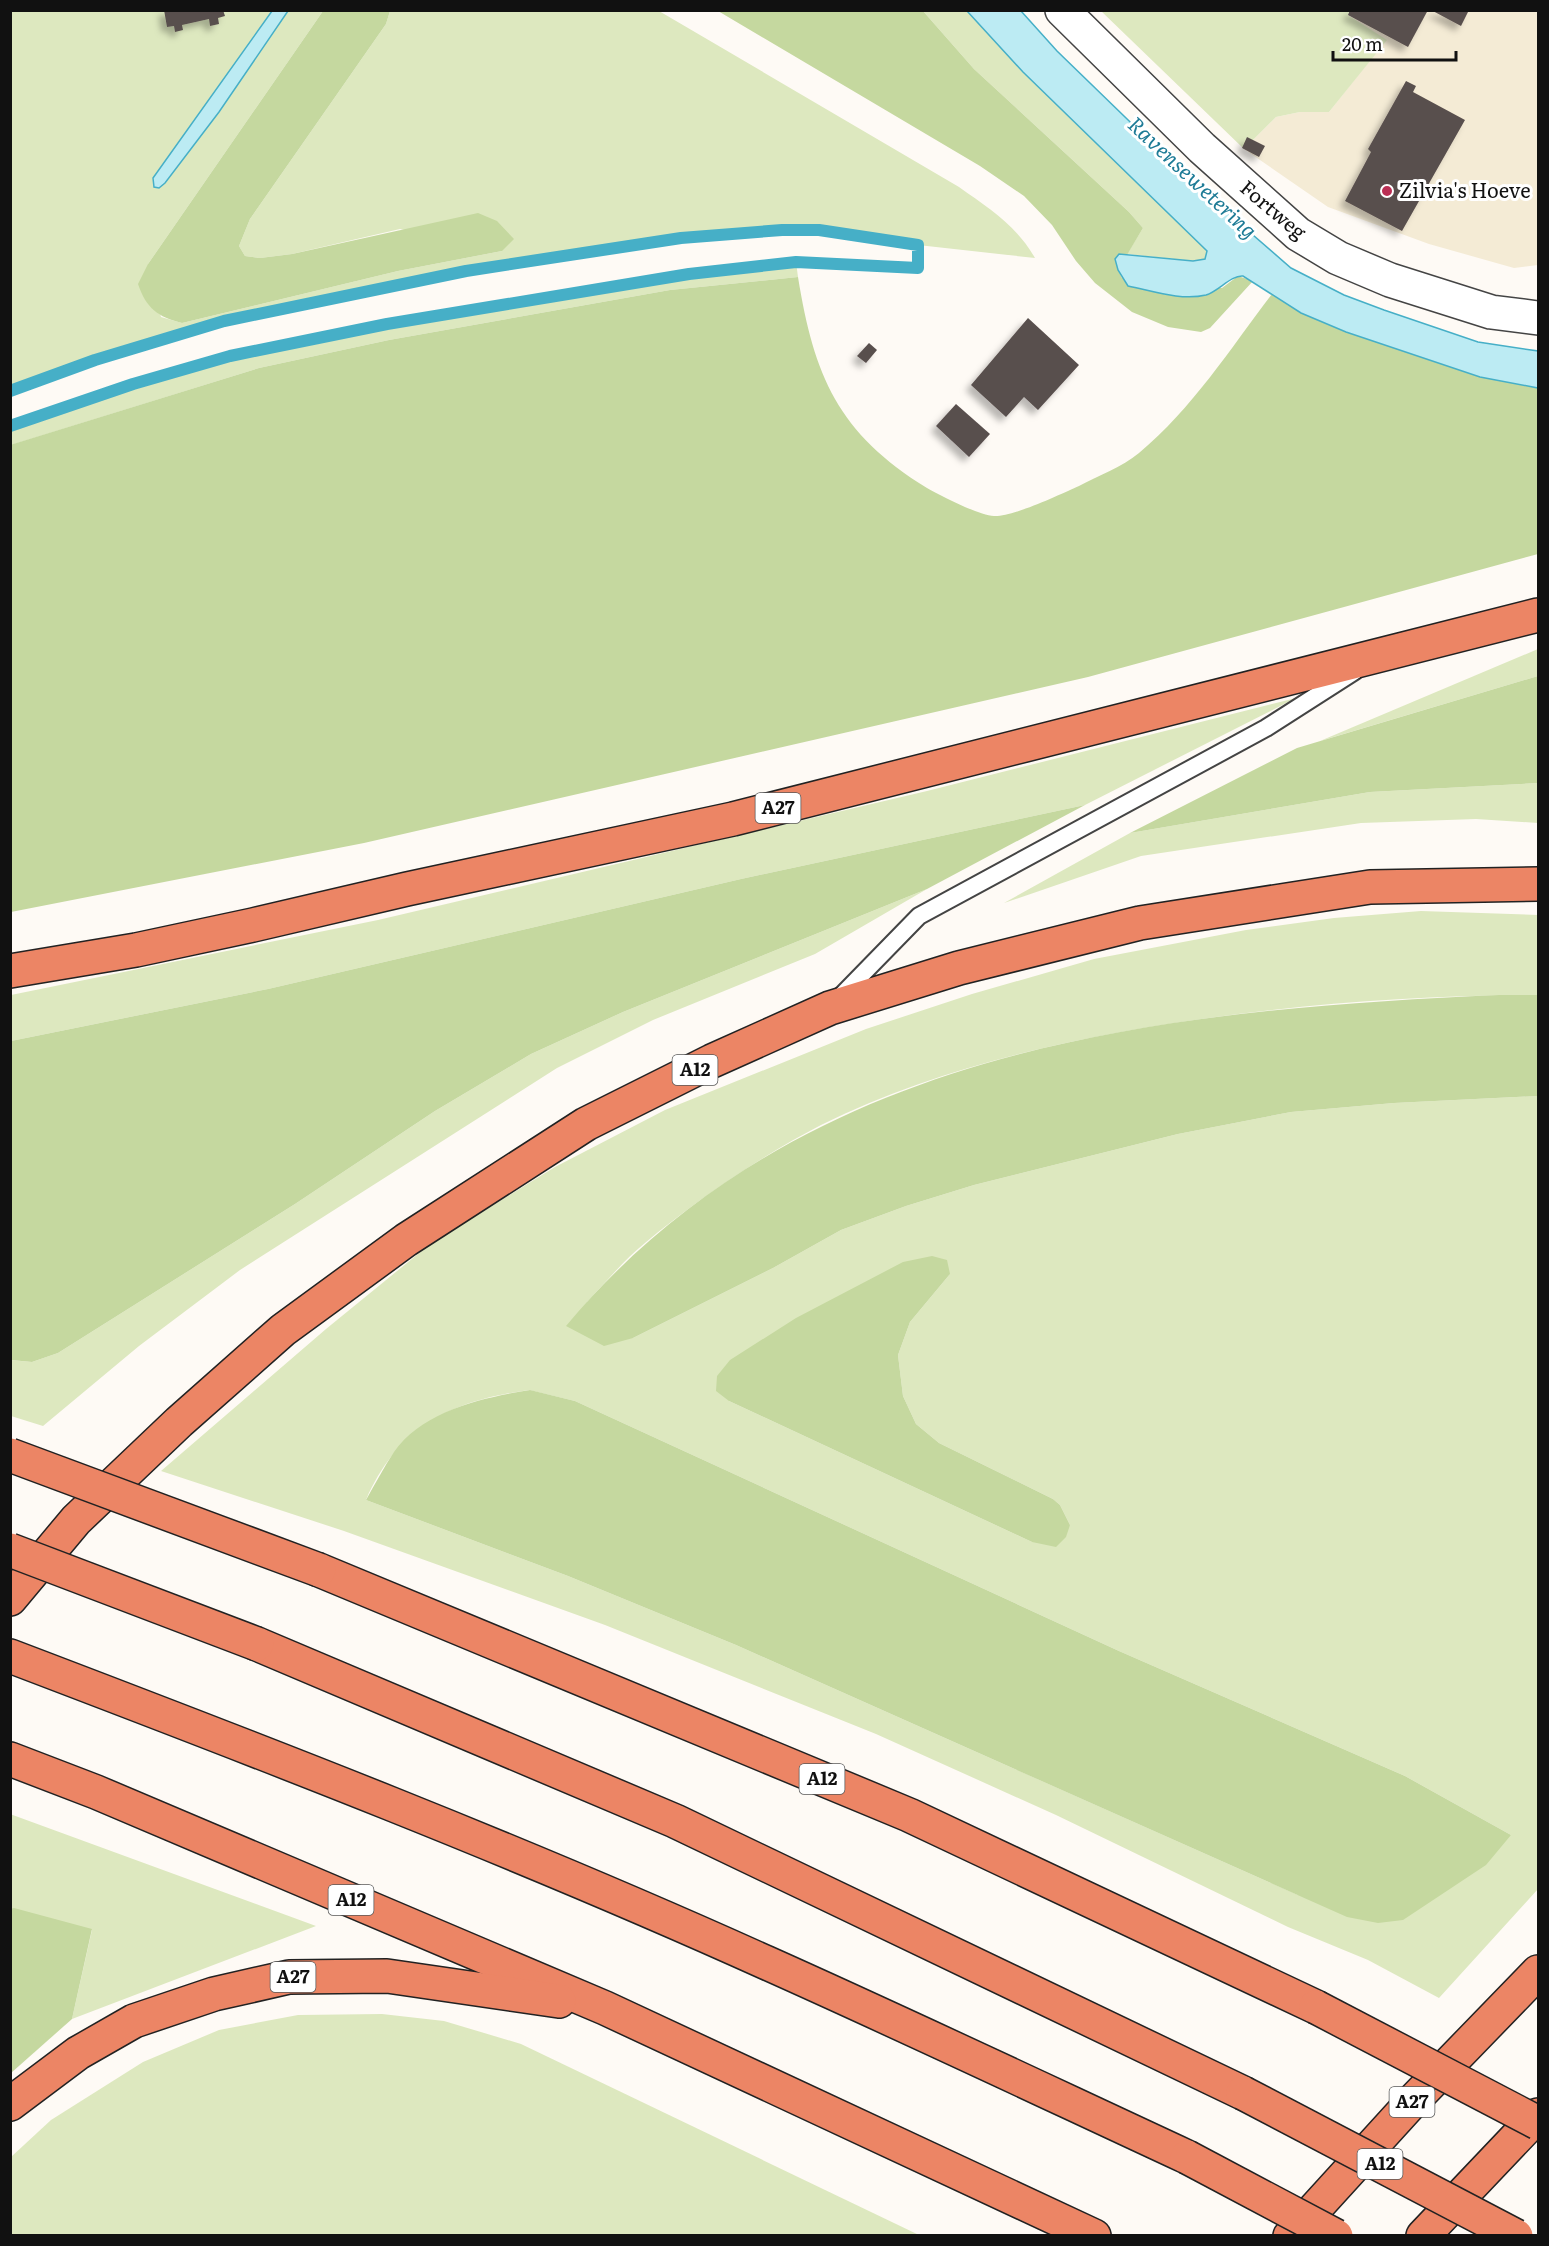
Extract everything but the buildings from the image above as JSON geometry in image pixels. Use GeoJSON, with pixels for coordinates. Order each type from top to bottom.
{"type":"FeatureCollection","features":[{"type":"Feature","properties":{"kind":"highway","name":"A27"},"geometry":{"type":"LineString","coordinates":[[10,971],[136,950],[253,926],[407,889],[733,819],[1539,615]]}},
{"type":"Feature","properties":{"kind":"highway","name":"A12"},"geometry":{"type":"LineString","coordinates":[[10,1599],[76,1520],[179,1422],[284,1330],[406,1240],[586,1124],[712,1062],[830,1008],[959,968],[1140,923],[1370,887],[1539,884]]}},
{"type":"Feature","properties":{"kind":"highway","name":"A12"},"geometry":{"type":"LineString","coordinates":[[10,1455],[319,1570],[909,1815],[1316,2007],[1539,2123]]}},
{"type":"Feature","properties":{"kind":"highway","name":"A12"},"geometry":{"type":"LineString","coordinates":[[10,1550],[257,1644],[675,1821],[1243,2093],[1516,2235]]}},
{"type":"Feature","properties":{"kind":"highway"},"geometry":{"type":"LineString","coordinates":[[10,1656],[191,1725],[490,1845],[765,1962],[1187,2157],[1336,2235]]}},
{"type":"Feature","properties":{"kind":"highway","name":"A12"},"geometry":{"type":"LineString","coordinates":[[10,1760],[96,1792],[605,2008],[1094,2235]]}},
{"type":"Feature","properties":{"kind":"highway","name":"A27"},"geometry":{"type":"LineString","coordinates":[[1290,2235],[1412,2102],[1539,1972]]}},
{"type":"Feature","properties":{"kind":"highway","name":"A27"},"geometry":{"type":"LineString","coordinates":[[10,2104],[78,2053],[134,2021],[214,1994],[289,1977],[387,1976],[605,2008]]}},
{"type":"Feature","properties":{"kind":"highway"},"geometry":{"type":"LineString","coordinates":[[1423,2235],[1539,2115]]}},
{"type":"Feature","properties":{"kind":"street","name":"Fortweg"},"geometry":{"type":"LineString","coordinates":[[1062,10],[1202,148],[1299,234],[1338,258],[1390,280],[1491,312],[1539,318]]}},
{"type":"Feature","properties":{"kind":"lane"},"geometry":{"type":"LineString","coordinates":[[830,1008],[919,916],[1266,728],[1383,653]]}},
{"type":"Feature","properties":{"kind":"shaded area"},"geometry":{"type":"Polygon","coordinates":[[[1350,11],[1538,11],[1538,265],[1514,268],[1429,244],[1328,207],[1244,149],[1276,117],[1300,112],[1329,112],[1386,40],[1348,15],[1350,11]]]}},
{"type":"Feature","properties":{"kind":"green space"},"geometry":{"type":"Polygon","coordinates":[[[11,11],[323,11],[148,264],[161,317],[182,323],[398,271],[502,251],[400,229],[292,254],[260,258],[245,256],[239,246],[250,219],[386,24],[390,11],[659,11],[959,187],[992,210],[1011,227],[1028,246],[1035,258],[918,245],[819,230],[681,238],[466,271],[224,321],[95,360],[11,391],[11,11]]]}},
{"type":"Feature","properties":{"kind":"green space"},"geometry":{"type":"Polygon","coordinates":[[[323,11],[390,11],[386,24],[250,219],[239,246],[245,256],[260,258],[292,254],[478,213],[497,221],[514,239],[502,251],[398,271],[182,323],[166,318],[149,305],[138,284],[148,264],[323,11]]]}},
{"type":"Feature","properties":{"kind":"green space"},"geometry":{"type":"Polygon","coordinates":[[[718,11],[923,11],[974,69],[1129,212],[1143,228],[1118,270],[1122,278],[1222,288],[1238,276],[1253,281],[1210,328],[1201,332],[1168,327],[1132,312],[1095,283],[1076,261],[1052,225],[1024,196],[980,166],[718,11]]]}},
{"type":"Feature","properties":{"kind":"green space"},"geometry":{"type":"Polygon","coordinates":[[[923,11],[967,11],[1023,72],[1204,247],[1208,255],[1206,259],[1193,261],[1127,254],[1143,228],[1129,212],[974,69],[923,11]]]}},
{"type":"Feature","properties":{"kind":"green space"},"geometry":{"type":"Polygon","coordinates":[[[1101,11],[1350,11],[1348,15],[1387,40],[1329,112],[1300,112],[1276,117],[1244,149],[1101,11]]]}},
{"type":"Feature","properties":{"kind":"green space"},"geometry":{"type":"Polygon","coordinates":[[[796,262],[798,277],[670,290],[389,340],[259,368],[11,445],[11,426],[133,385],[230,356],[468,310],[689,274],[796,262]]]}},
{"type":"Feature","properties":{"kind":"green space"},"geometry":{"type":"Polygon","coordinates":[[[798,277],[812,344],[822,373],[851,423],[872,446],[897,467],[927,488],[960,505],[987,515],[1013,513],[1079,486],[1132,458],[1158,436],[1193,398],[1272,294],[1301,313],[1346,332],[1480,377],[1538,388],[1538,554],[1088,677],[364,843],[11,912],[10,445],[259,368],[389,340],[670,290],[798,277]]]}},
{"type":"Feature","properties":{"kind":"green space"},"geometry":{"type":"Polygon","coordinates":[[[1538,649],[1538,676],[1320,741],[1538,649]]]}},
{"type":"Feature","properties":{"kind":"green space"},"geometry":{"type":"Polygon","coordinates":[[[1538,676],[1538,783],[1370,792],[1130,833],[1297,748],[1538,676]]]}},
{"type":"Feature","properties":{"kind":"green space"},"geometry":{"type":"Polygon","coordinates":[[[1296,698],[1085,805],[741,879],[268,989],[11,1041],[11,995],[378,920],[927,791],[1296,698]]]}},
{"type":"Feature","properties":{"kind":"green space"},"geometry":{"type":"Polygon","coordinates":[[[1538,783],[1538,823],[1476,819],[1361,823],[1141,856],[1004,903],[1130,833],[1370,792],[1538,783]]]}},
{"type":"Feature","properties":{"kind":"green space"},"geometry":{"type":"Polygon","coordinates":[[[1085,805],[927,889],[623,1012],[531,1054],[435,1111],[295,1204],[58,1353],[32,1362],[11,1360],[11,1041],[268,989],[741,879],[1085,805]]]}},
{"type":"Feature","properties":{"kind":"green space"},"geometry":{"type":"Polygon","coordinates":[[[927,889],[815,954],[653,1020],[557,1068],[240,1270],[139,1346],[43,1426],[11,1416],[10,1360],[32,1362],[58,1353],[295,1204],[435,1111],[531,1054],[623,1012],[927,889]]]}},
{"type":"Feature","properties":{"kind":"green space"},"geometry":{"type":"Polygon","coordinates":[[[1421,911],[1538,915],[1538,995],[1350,1002],[1209,1018],[1074,1041],[945,1075],[862,1106],[821,1125],[753,1164],[685,1211],[645,1243],[587,1302],[633,1338],[773,1268],[841,1230],[906,1206],[974,1185],[1178,1134],[1291,1112],[1394,1103],[1538,1096],[1538,1889],[1439,1998],[1368,1960],[1288,1927],[1056,1815],[876,1734],[605,1625],[344,1531],[161,1471],[326,1329],[429,1245],[555,1167],[665,1110],[866,1029],[972,994],[1094,959],[1246,930],[1334,918],[1421,911]],[[950,1274],[729,1401],[1032,1542],[1070,1525],[1060,1505],[1053,1499],[939,1443],[916,1424],[903,1396],[898,1355],[910,1322],[950,1274]],[[529,1390],[476,1401],[431,1421],[412,1435],[395,1453],[379,1474],[366,1500],[568,1576],[736,1645],[1298,1895],[1511,1835],[1405,1776],[1119,1651],[575,1401],[529,1390]]]}},
{"type":"Feature","properties":{"kind":"green space"},"geometry":{"type":"Polygon","coordinates":[[[1538,995],[1538,1096],[1394,1103],[1291,1112],[1178,1134],[974,1185],[906,1206],[841,1230],[773,1268],[633,1338],[604,1346],[566,1326],[659,1232],[763,1159],[874,1103],[992,1062],[1116,1033],[1242,1014],[1371,1002],[1538,995]]]}},
{"type":"Feature","properties":{"kind":"green space"},"geometry":{"type":"Polygon","coordinates":[[[932,1256],[947,1260],[950,1274],[910,1322],[898,1355],[903,1396],[916,1424],[939,1443],[1053,1499],[1060,1505],[1070,1525],[1066,1537],[1056,1547],[1032,1542],[729,1401],[716,1391],[717,1376],[730,1360],[796,1318],[903,1262],[932,1256]]]}},
{"type":"Feature","properties":{"kind":"green space"},"geometry":{"type":"Polygon","coordinates":[[[530,1390],[575,1401],[1119,1651],[1405,1776],[1511,1835],[1486,1865],[1403,1920],[1378,1923],[1347,1917],[736,1645],[568,1576],[366,1500],[394,1452],[421,1426],[455,1408],[493,1397],[530,1390]]]}},
{"type":"Feature","properties":{"kind":"green space"},"geometry":{"type":"Polygon","coordinates":[[[10,1814],[316,1926],[72,2019],[92,1930],[11,1909],[10,1814]]]}},
{"type":"Feature","properties":{"kind":"green space"},"geometry":{"type":"Polygon","coordinates":[[[14,1908],[92,1929],[72,2019],[11,2073],[10,1909],[14,1908]]]}},
{"type":"Feature","properties":{"kind":"green space"},"geometry":{"type":"Polygon","coordinates":[[[382,2014],[444,2021],[521,2044],[919,2235],[11,2235],[11,2157],[51,2120],[143,2062],[219,2030],[298,2015],[382,2014]]]}},
{"type":"Feature","properties":{"kind":"water"},"geometry":{"type":"Polygon","coordinates":[[[272,11],[288,11],[219,112],[165,183],[159,188],[154,187],[153,178],[272,11]]]}},
{"type":"Feature","properties":{"kind":"water"},"geometry":{"type":"Polygon","coordinates":[[[967,11],[1021,11],[1057,51],[1193,183],[1291,268],[1344,295],[1478,342],[1538,351],[1538,388],[1480,377],[1346,332],[1301,313],[1243,276],[1234,278],[1211,293],[1196,297],[1167,295],[1128,286],[1118,270],[1115,259],[1119,254],[1193,261],[1205,259],[1207,251],[1023,72],[967,11]]]}},
{"type":"Feature","properties":{"kind":"waterway"},"geometry":{"type":"LineString","coordinates":[[10,391],[95,360],[224,321],[466,271],[681,238],[782,230],[819,230],[918,245],[918,268],[796,262],[689,274],[387,324],[230,356],[133,384],[10,426]]}},
{"type":"Feature","properties":{"kind":"place","name":"Zilvia's Hoeve"},"geometry":{"type":"Point","coordinates":[1387,191]}},
{"type":"Feature","properties":{"kind":"water label","name":"Ravensewetering"},"geometry":{"type":"Point","coordinates":[1192,178]}}]}
